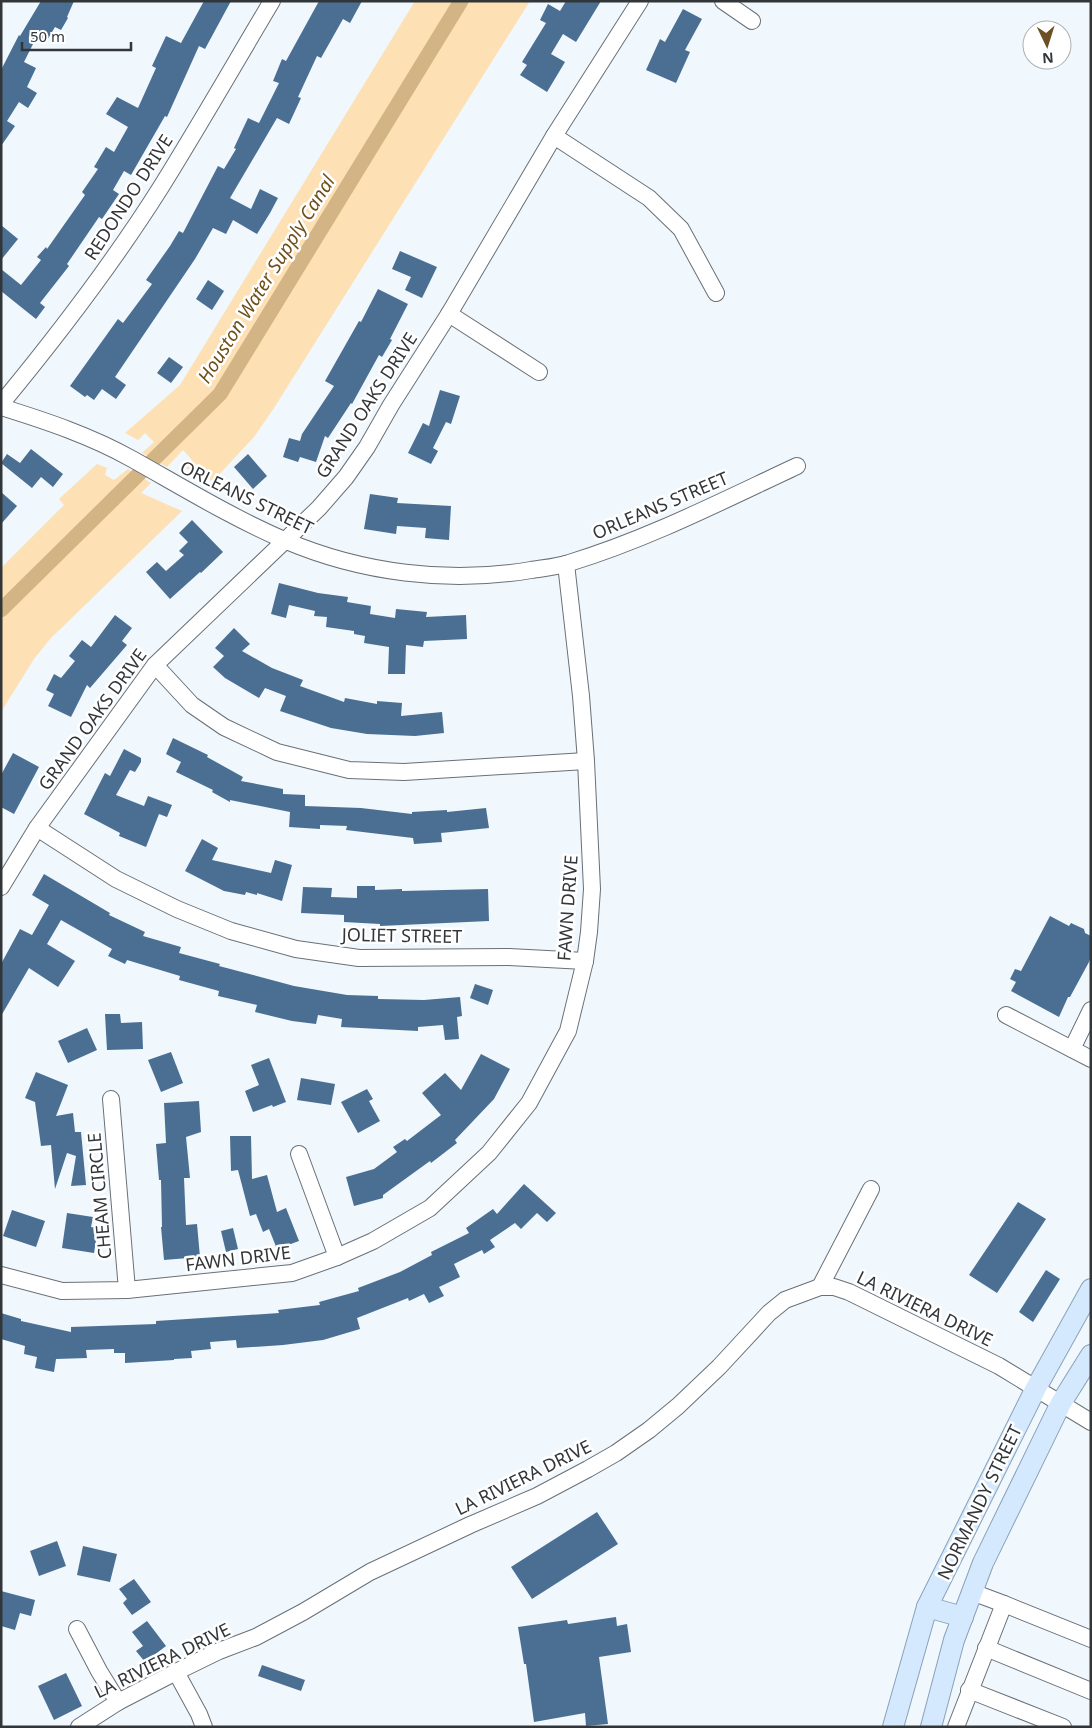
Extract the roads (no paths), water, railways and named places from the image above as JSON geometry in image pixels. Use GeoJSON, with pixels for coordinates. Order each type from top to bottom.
{"type":"FeatureCollection","features":[{"type":"Feature","properties":{"kind":"main road","name":"NORMANDY STREET"},"geometry":{"type":"LineString","coordinates":[[893,1727],[927,1606],[1036,1388],[1091,1289]]}},
{"type":"Feature","properties":{"kind":"main road","name":"NORMANDY STREET"},"geometry":{"type":"LineString","coordinates":[[931,1727],[954,1640],[988,1554],[1060,1403],[1091,1355]]}},
{"type":"Feature","properties":{"kind":"main road"},"geometry":{"type":"LineString","coordinates":[[927,1606],[963,1617]]}},
{"type":"Feature","properties":{"kind":"street","name":"REDONDO DRIVE"},"geometry":{"type":"LineString","coordinates":[[1,406],[44,352],[121,247],[160,187],[272,1]]}},
{"type":"Feature","properties":{"kind":"street","name":"GRAND OAKS DRIVE"},"geometry":{"type":"LineString","coordinates":[[1,887],[37,828],[154,665],[319,508],[346,477],[367,447],[391,405],[449,314],[554,136],[640,1]]}},
{"type":"Feature","properties":{"kind":"street"},"geometry":{"type":"LineString","coordinates":[[722,1],[752,20]]}},
{"type":"Feature","properties":{"kind":"street"},"geometry":{"type":"LineString","coordinates":[[554,136],[648,198],[681,229],[716,293]]}},
{"type":"Feature","properties":{"kind":"street"},"geometry":{"type":"LineString","coordinates":[[449,314],[539,372]]}},
{"type":"Feature","properties":{"kind":"street","name":"ORLEANS STREET"},"geometry":{"type":"LineString","coordinates":[[1,406],[61,426],[132,458],[222,510],[284,540],[338,559],[397,572],[446,577],[499,575],[566,564],[634,541],[798,466]]}},
{"type":"Feature","properties":{"kind":"street","name":"FAWN DRIVE"},"geometry":{"type":"LineString","coordinates":[[1,1275],[62,1291],[127,1290],[292,1273],[374,1242],[430,1208],[489,1153],[529,1103],[568,1031],[585,961],[592,889],[581,696],[566,564]]}},
{"type":"Feature","properties":{"kind":"street"},"geometry":{"type":"LineString","coordinates":[[154,665],[192,705],[224,726],[277,752],[349,770],[404,772],[586,761]]}},
{"type":"Feature","properties":{"kind":"street","name":"JOLIET STREET"},"geometry":{"type":"LineString","coordinates":[[37,828],[116,879],[177,909],[231,931],[296,949],[359,958],[509,957],[585,961]]}},
{"type":"Feature","properties":{"kind":"street"},"geometry":{"type":"LineString","coordinates":[[1072,1049],[1091,1010]]}},
{"type":"Feature","properties":{"kind":"street"},"geometry":{"type":"LineString","coordinates":[[1006,1016],[1091,1058]]}},
{"type":"Feature","properties":{"kind":"street","name":"CHEAM CIRCLE"},"geometry":{"type":"LineString","coordinates":[[111,1099],[127,1290]]}},
{"type":"Feature","properties":{"kind":"street"},"geometry":{"type":"LineString","coordinates":[[299,1154],[336,1257]]}},
{"type":"Feature","properties":{"kind":"street"},"geometry":{"type":"LineString","coordinates":[[820,1287],[871,1189]]}},
{"type":"Feature","properties":{"kind":"street","name":"LA RIVIERA DRIVE"},"geometry":{"type":"LineString","coordinates":[[79,1727],[118,1702],[176,1672],[256,1637],[303,1612],[370,1572],[536,1496],[616,1453],[678,1406],[719,1367],[769,1313],[785,1300],[820,1287],[834,1287],[866,1300],[999,1366],[1091,1422]]}},
{"type":"Feature","properties":{"kind":"street"},"geometry":{"type":"LineString","coordinates":[[972,1592],[1091,1639]]}},
{"type":"Feature","properties":{"kind":"street"},"geometry":{"type":"LineString","coordinates":[[956,1727],[1004,1604]]}},
{"type":"Feature","properties":{"kind":"street"},"geometry":{"type":"LineString","coordinates":[[77,1629],[118,1702]]}},
{"type":"Feature","properties":{"kind":"street"},"geometry":{"type":"LineString","coordinates":[[986,1648],[1091,1691]]}},
{"type":"Feature","properties":{"kind":"street"},"geometry":{"type":"LineString","coordinates":[[176,1672],[204,1727]]}},
{"type":"Feature","properties":{"kind":"street"},"geometry":{"type":"LineString","coordinates":[[969,1690],[1063,1727]]}},
{"type":"Feature","properties":{"kind":"waterway","name":"Houston Water Supply Canal"},"geometry":{"type":"LineString","coordinates":[[1,610],[220,394],[461,1]]}}]}
